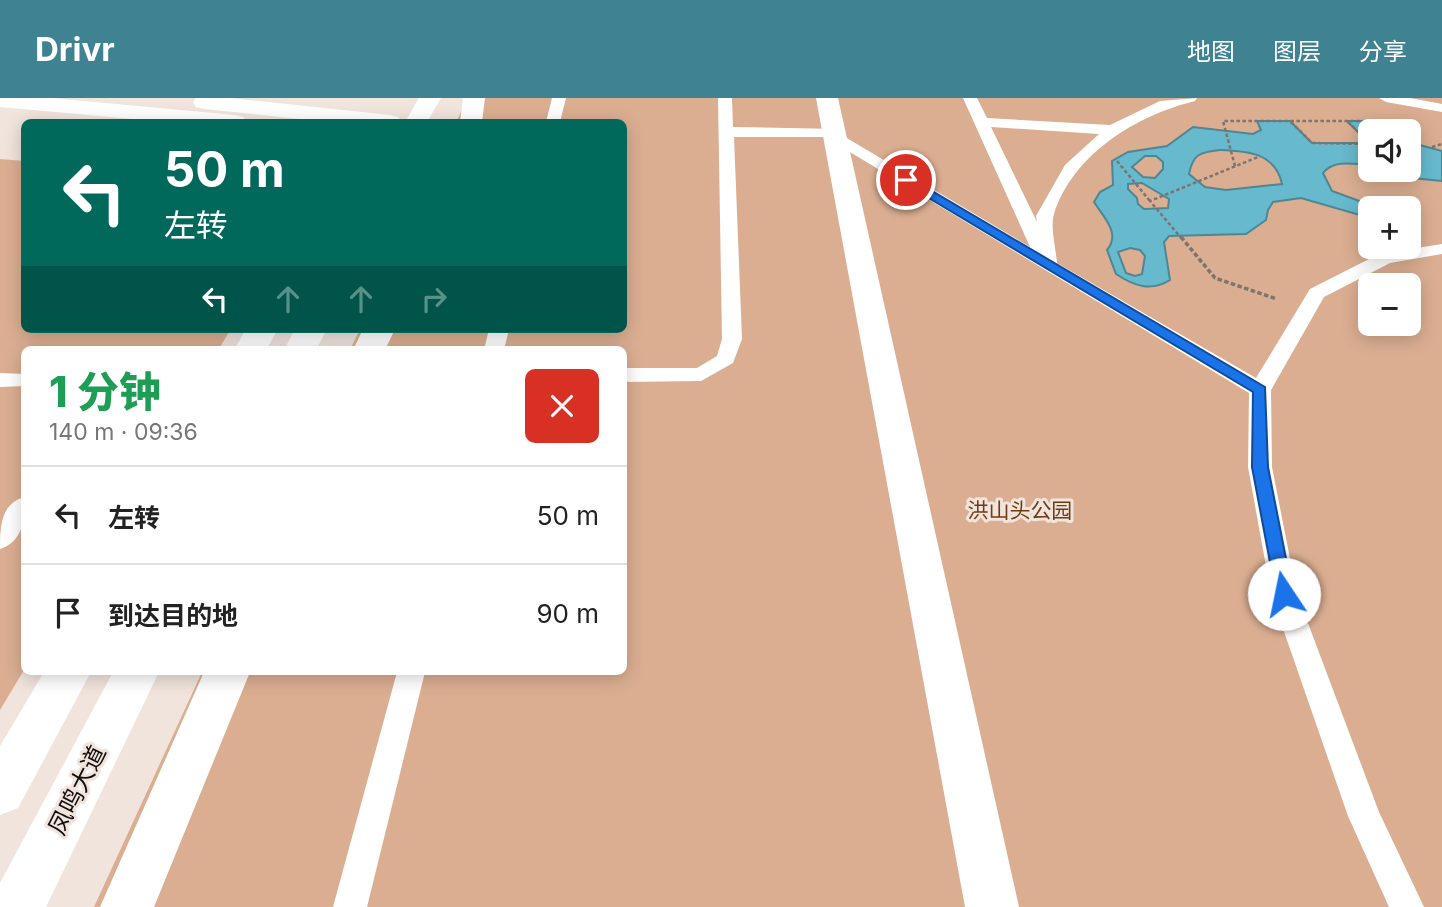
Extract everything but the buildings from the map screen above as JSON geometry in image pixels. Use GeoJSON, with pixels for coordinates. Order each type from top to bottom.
{"type":"FeatureCollection","features":[{"type":"Feature","properties":{"kind":"street"},"geometry":{"type":"LineString","coordinates":[[164,98],[356,119]]}},
{"type":"Feature","properties":{"kind":"street"},"geometry":{"type":"LineString","coordinates":[[384,119],[394,98]]}},
{"type":"Feature","properties":{"kind":"street"},"geometry":{"type":"LineString","coordinates":[[418,119],[429,98]]}},
{"type":"Feature","properties":{"kind":"street"},"geometry":{"type":"LineString","coordinates":[[471,119],[474,98]]}},
{"type":"Feature","properties":{"kind":"street"},"geometry":{"type":"LineString","coordinates":[[0,100],[203,119]]}},
{"type":"Feature","properties":{"kind":"street"},"geometry":{"type":"LineString","coordinates":[[832,122],[992,907]]}},
{"type":"Feature","properties":{"kind":"street"},"geometry":{"type":"LineString","coordinates":[[0,792],[66,675]]}},
{"type":"Feature","properties":{"kind":"street","name":"凤鸣大道"},"geometry":{"type":"LineString","coordinates":[[17,907],[134,675]]}},
{"type":"Feature","properties":{"kind":"street"},"geometry":{"type":"LineString","coordinates":[[127,907],[226,675]]}},
{"type":"Feature","properties":{"kind":"lane"},"geometry":{"type":"LineString","coordinates":[[554,119],[559,98]]}},
{"type":"Feature","properties":{"kind":"lane"},"geometry":{"type":"LineString","coordinates":[[627,375],[701,374],[726,359],[733,339],[725,98]]}},
{"type":"Feature","properties":{"kind":"lane"},"geometry":{"type":"LineString","coordinates":[[970,98],[1048,265]]}},
{"type":"Feature","properties":{"kind":"lane"},"geometry":{"type":"LineString","coordinates":[[1048,265],[1045,216],[1071,168],[1106,136],[1165,104],[1190,98]]}},
{"type":"Feature","properties":{"kind":"lane"},"geometry":{"type":"LineString","coordinates":[[1386,98],[1442,108]]}},
{"type":"Feature","properties":{"kind":"lane"},"geometry":{"type":"LineString","coordinates":[[726,132],[832,122],[1048,265],[1260,390]]}},
{"type":"Feature","properties":{"kind":"lane"},"geometry":{"type":"LineString","coordinates":[[981,122],[1106,136]]}},
{"type":"Feature","properties":{"kind":"lane"},"geometry":{"type":"LineString","coordinates":[[1407,907],[1364,816],[1284,594],[1260,467],[1260,390],[1317,293],[1385,258],[1442,249]]}},
{"type":"Feature","properties":{"kind":"lane"},"geometry":{"type":"LineString","coordinates":[[0,380],[21,380]]}},
{"type":"Feature","properties":{"kind":"lane"},"geometry":{"type":"LineString","coordinates":[[0,540],[21,510]]}},
{"type":"Feature","properties":{"kind":"lane"},"geometry":{"type":"LineString","coordinates":[[350,907],[410,675]]}},
{"type":"Feature","properties":{"kind":"path"},"geometry":{"type":"LineString","coordinates":[[1235,166],[1223,121],[1358,121]]}},
{"type":"Feature","properties":{"kind":"path"},"geometry":{"type":"LineString","coordinates":[[1290,121],[1312,143],[1370,144],[1347,121]]}},
{"type":"Feature","properties":{"kind":"path"},"geometry":{"type":"LineString","coordinates":[[1106,136],[1150,201],[1215,278],[1308,309]]}},
{"type":"Feature","properties":{"kind":"path"},"geometry":{"type":"LineString","coordinates":[[1432,148],[1442,144]]}},
{"type":"Feature","properties":{"kind":"path"},"geometry":{"type":"LineString","coordinates":[[1150,201],[1258,157]]}},
{"type":"Feature","properties":{"kind":"green space","name":"洪山头公园"},"geometry":{"type":"Polygon","coordinates":[[[468,98],[1442,98],[1442,907],[94,907],[201,675],[627,675],[627,346],[352,346],[358,333],[627,333],[627,119],[458,119],[468,98]]]}},
{"type":"Feature","properties":{"kind":"green space"},"geometry":{"type":"Polygon","coordinates":[[[0,159],[21,161],[21,333],[229,333],[220,346],[21,346],[21,675],[0,710],[0,159]]]}},
{"type":"Feature","properties":{"kind":"water"},"geometry":{"type":"Polygon","coordinates":[[[1257,121],[1290,121],[1312,143],[1358,143],[1358,164],[1338,164],[1323,173],[1332,191],[1358,201],[1358,215],[1301,198],[1273,202],[1266,220],[1246,234],[1169,236],[1164,242],[1170,280],[1163,284],[1143,286],[1116,274],[1107,250],[1111,244],[1112,232],[1094,202],[1100,192],[1113,185],[1112,161],[1128,152],[1167,146],[1193,127],[1253,134],[1261,130],[1257,121]],[[1240,151],[1202,153],[1193,162],[1189,174],[1205,187],[1226,190],[1282,184],[1273,165],[1266,159],[1240,151]],[[1145,156],[1132,167],[1143,177],[1155,178],[1163,169],[1163,162],[1156,156],[1145,156]],[[1142,183],[1128,184],[1128,189],[1137,198],[1138,204],[1144,209],[1168,208],[1169,199],[1142,183]],[[1130,248],[1118,252],[1126,273],[1135,276],[1142,274],[1145,256],[1140,250],[1130,248]]]}},
{"type":"Feature","properties":{"kind":"water"},"geometry":{"type":"Polygon","coordinates":[[[1347,121],[1358,121],[1358,132],[1347,121]]]}},
{"type":"Feature","properties":{"kind":"water"},"geometry":{"type":"Polygon","coordinates":[[[1421,145],[1442,151],[1442,181],[1421,179],[1421,145]]]}},
{"type":"Feature","properties":{"kind":"route"},"geometry":{"type":"LineString","coordinates":[[906,180],[1260,390],[1260,467],[1284,594]]}}]}
